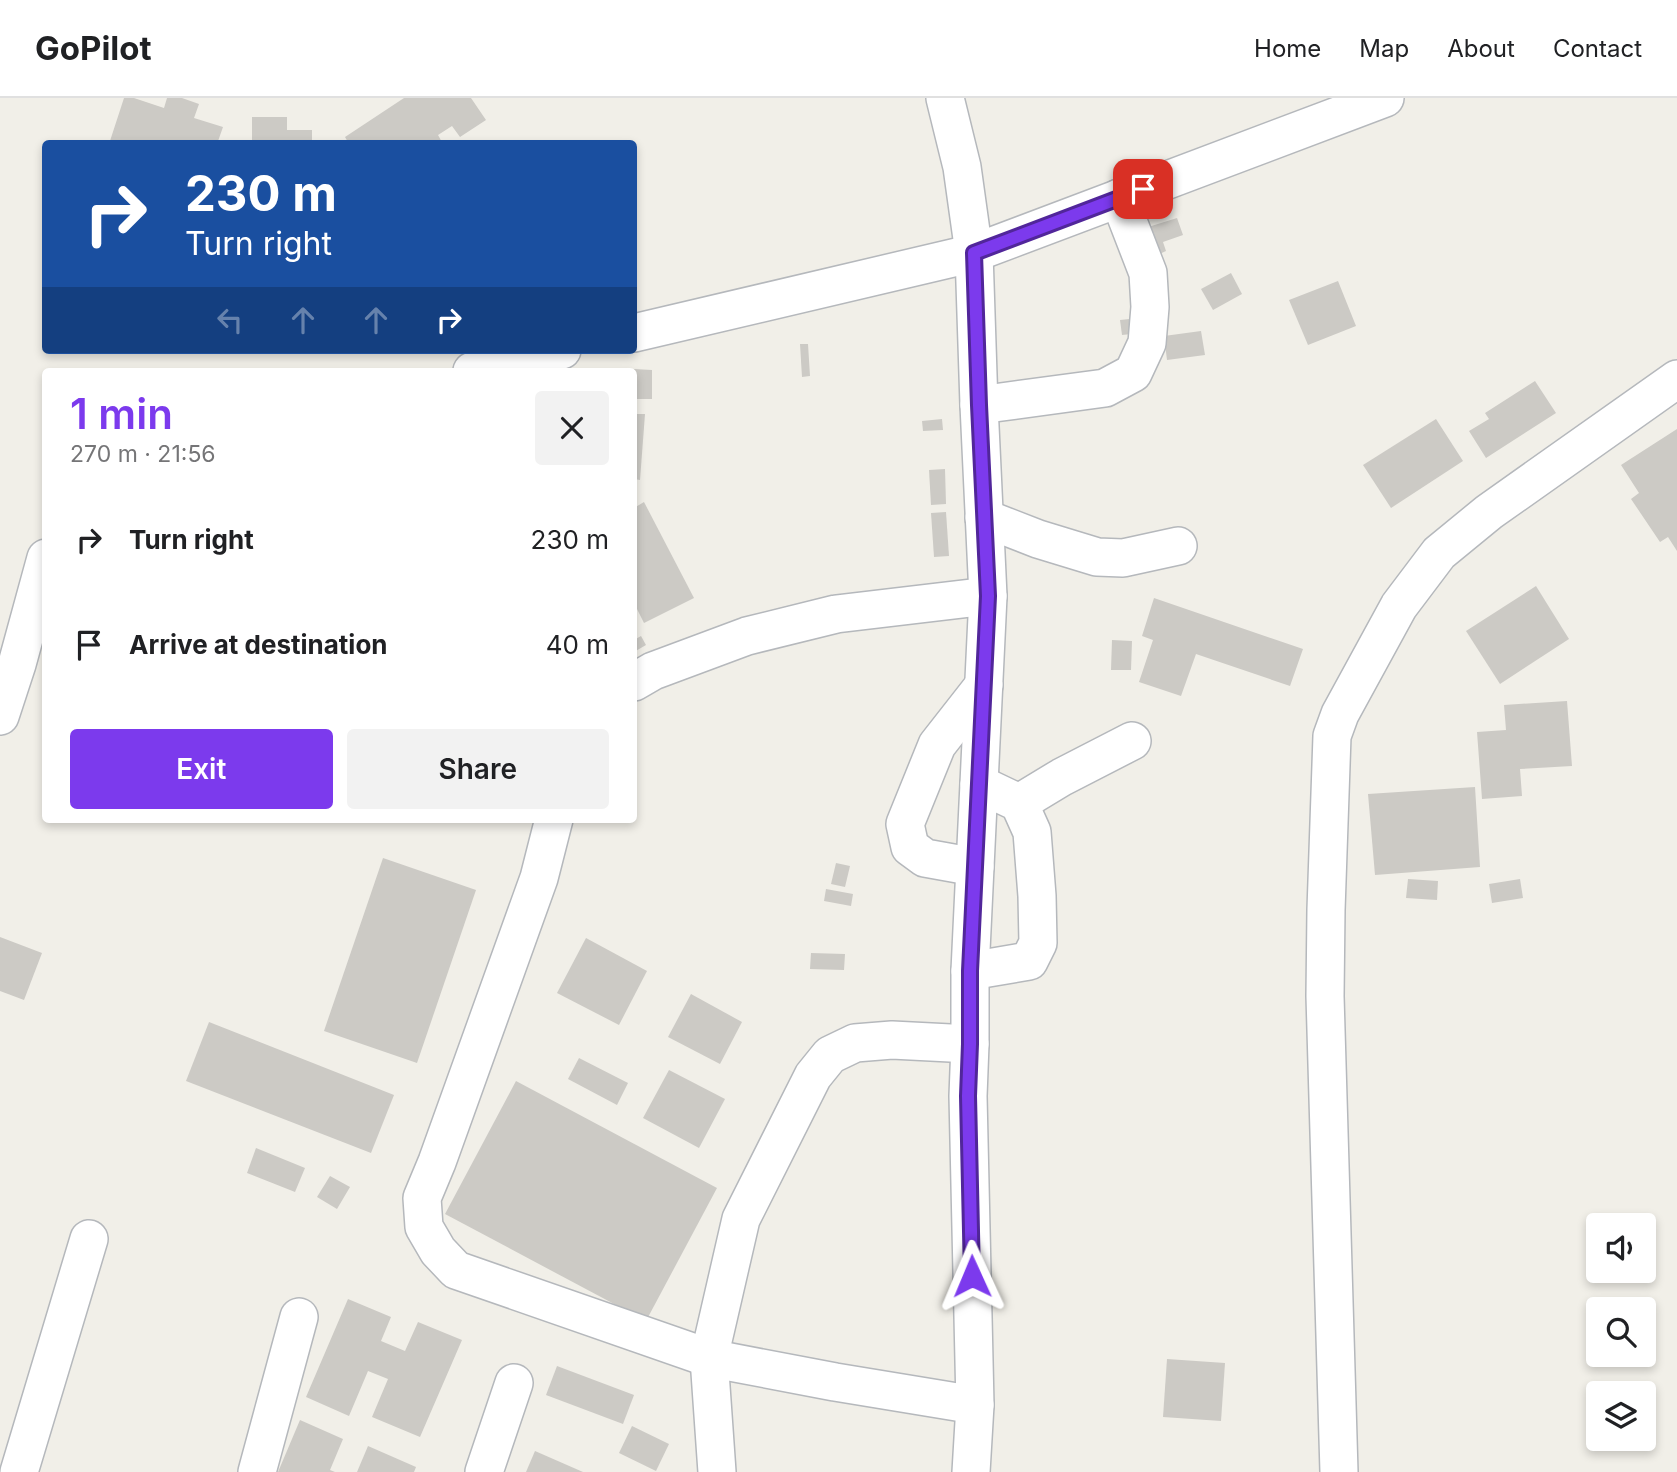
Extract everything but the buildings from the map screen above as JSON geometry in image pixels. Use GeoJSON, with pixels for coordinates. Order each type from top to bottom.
{"type":"FeatureCollection","features":[{"type":"Feature","properties":{"kind":"street"},"geometry":{"type":"LineString","coordinates":[[945,98],[962,167],[974,253],[988,596],[970,971],[968,1096],[975,1405],[971,1472]]}},
{"type":"Feature","properties":{"kind":"street"},"geometry":{"type":"LineString","coordinates":[[637,332],[974,253],[1385,98]]}},
{"type":"Feature","properties":{"kind":"street"},"geometry":{"type":"LineString","coordinates":[[979,405],[1105,388],[1133,373],[1147,343],[1150,307],[1148,273],[1119,198]]}},
{"type":"Feature","properties":{"kind":"street"},"geometry":{"type":"LineString","coordinates":[[485,368],[545,354]]}},
{"type":"Feature","properties":{"kind":"street"},"geometry":{"type":"LineString","coordinates":[[1339,1472],[1325,996],[1325,910],[1332,736],[1340,714],[1399,606],[1439,553],[1489,512],[1677,379]]}},
{"type":"Feature","properties":{"kind":"street"},"geometry":{"type":"LineString","coordinates":[[984,518],[1038,539],[1097,557],[1123,558],[1178,546]]}},
{"type":"Feature","properties":{"kind":"street"},"geometry":{"type":"LineString","coordinates":[[0,716],[31,667],[42,587]]}},
{"type":"Feature","properties":{"kind":"street"},"geometry":{"type":"LineString","coordinates":[[637,680],[653,671],[747,636],[823,617],[988,596]]}},
{"type":"Feature","properties":{"kind":"street"},"geometry":{"type":"LineString","coordinates":[[975,867],[926,858],[910,846],[905,824],[937,745],[984,685]]}},
{"type":"Feature","properties":{"kind":"street"},"geometry":{"type":"LineString","coordinates":[[1019,803],[1132,741]]}},
{"type":"Feature","properties":{"kind":"street"},"geometry":{"type":"LineString","coordinates":[[970,971],[1029,961],[1038,943],[1032,832],[1019,803],[979,784]]}},
{"type":"Feature","properties":{"kind":"street"},"geometry":{"type":"LineString","coordinates":[[553,823],[538,878],[422,1198],[424,1227],[438,1251],[456,1270],[709,1358],[975,1405]]}},
{"type":"Feature","properties":{"kind":"street"},"geometry":{"type":"LineString","coordinates":[[717,1472],[709,1358],[741,1219],[813,1076],[830,1055],[855,1043],[892,1040],[970,1044]]}},
{"type":"Feature","properties":{"kind":"street"},"geometry":{"type":"LineString","coordinates":[[19,1472],[89,1239]]}},
{"type":"Feature","properties":{"kind":"street"},"geometry":{"type":"LineString","coordinates":[[257,1472],[299,1317]]}},
{"type":"Feature","properties":{"kind":"street"},"geometry":{"type":"LineString","coordinates":[[484,1472],[514,1382]]}},
{"type":"Feature","properties":{"kind":"street"},"geometry":{"type":"LineString","coordinates":[[0,1470],[5,1472]]}},
{"type":"Feature","properties":{"kind":"route"},"geometry":{"type":"LineString","coordinates":[[972,1276],[968,1096],[970,971],[988,596],[974,253],[1143,189]]}}]}
